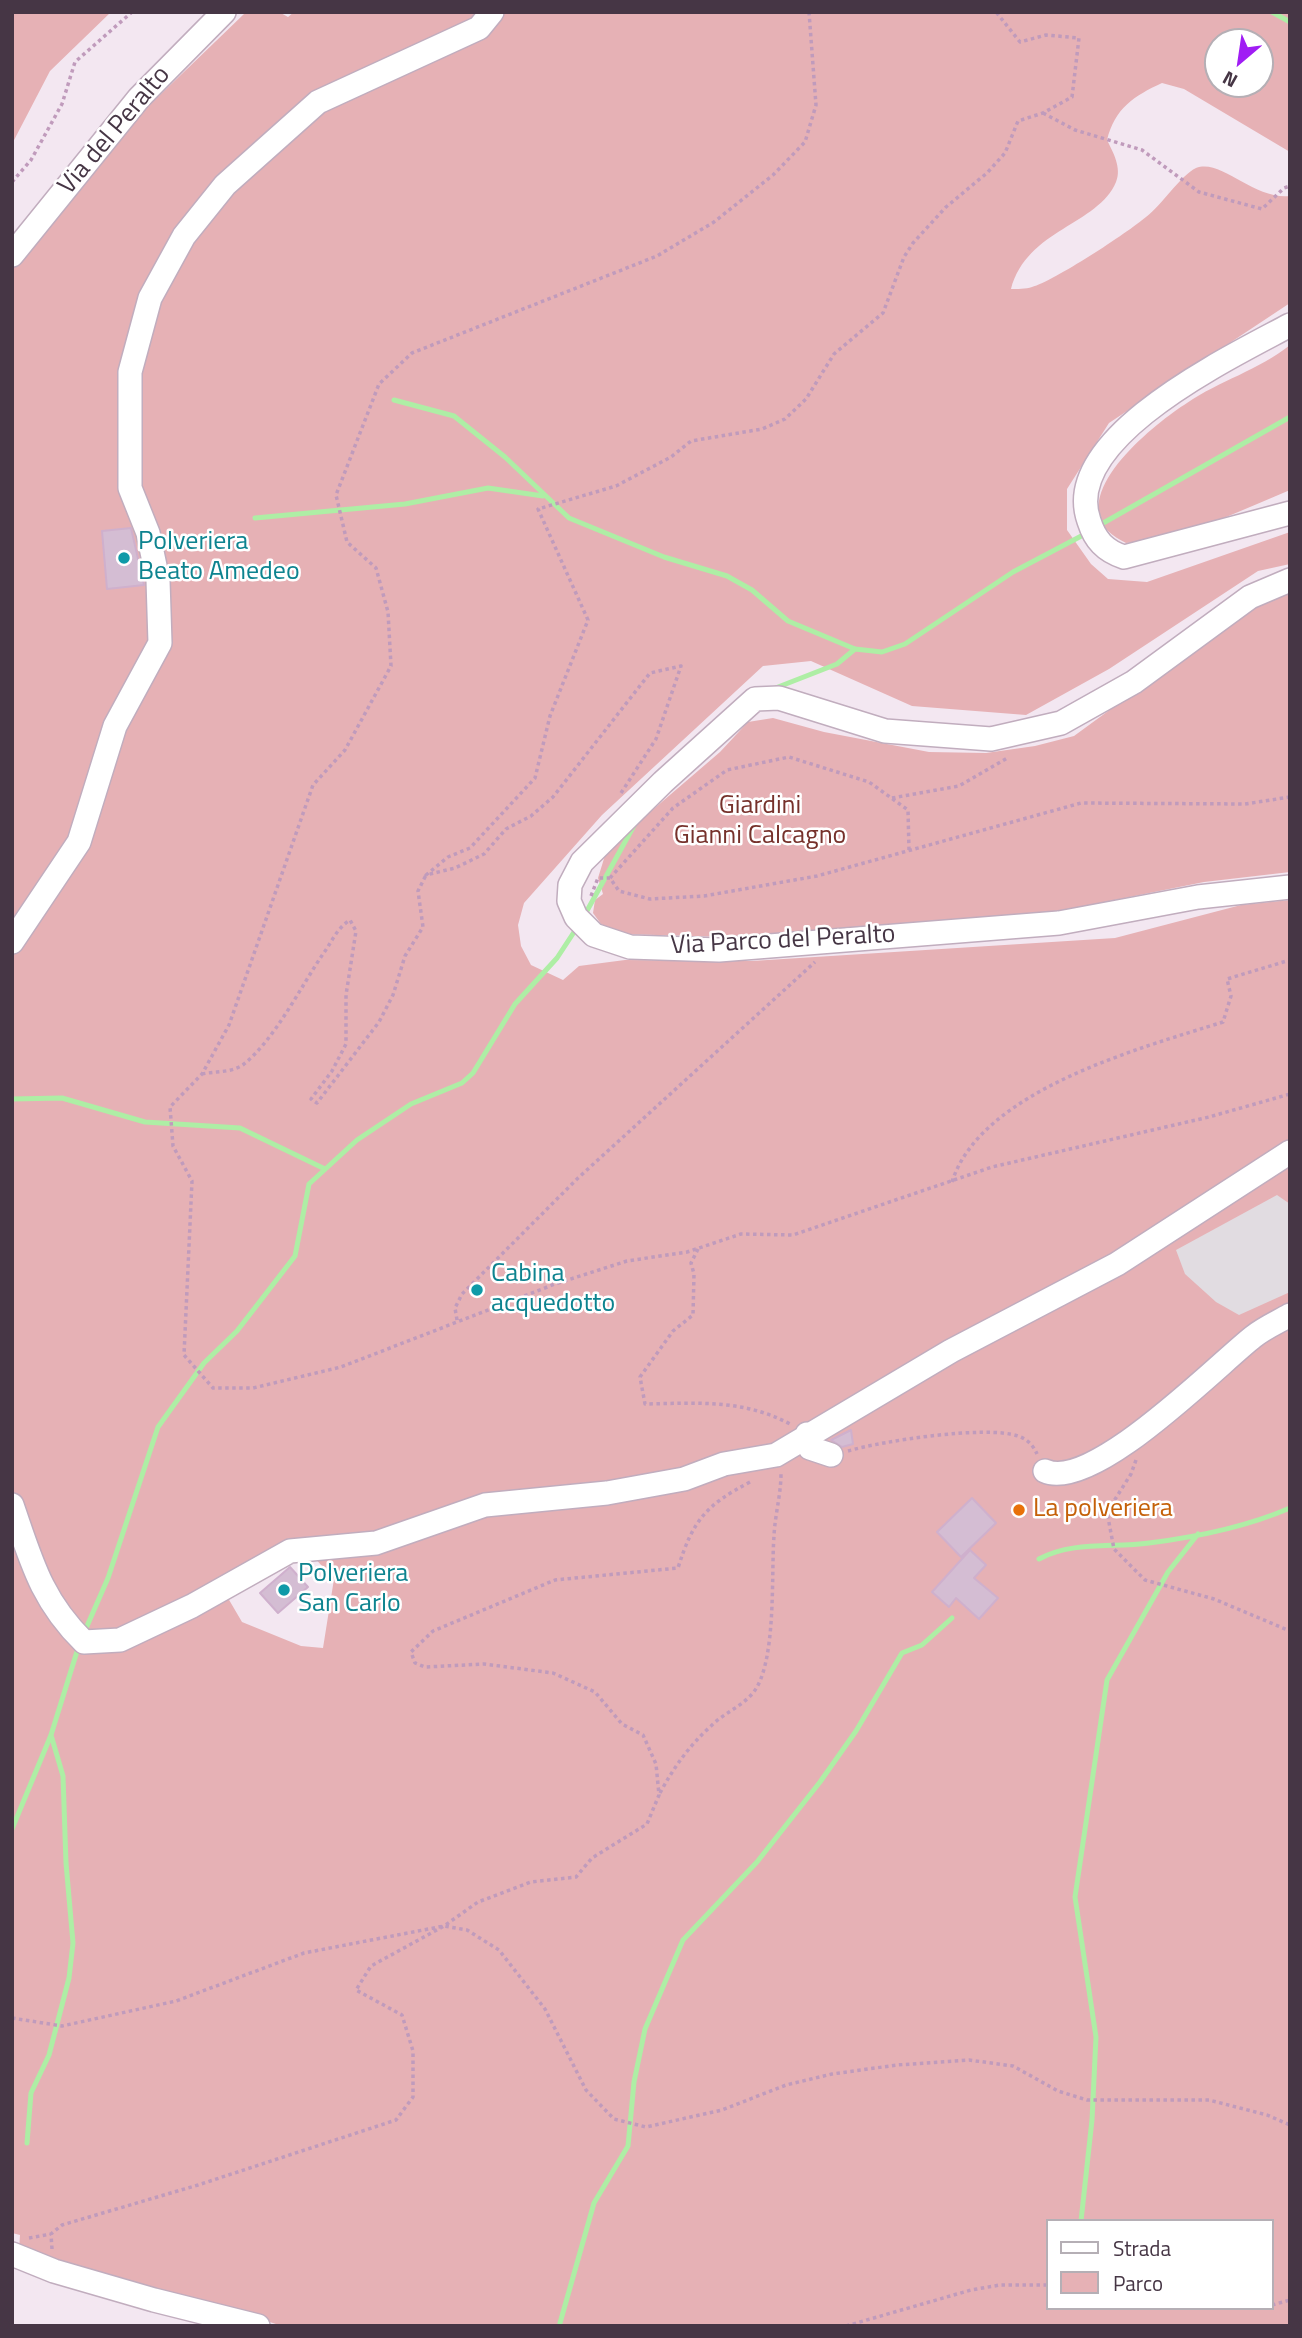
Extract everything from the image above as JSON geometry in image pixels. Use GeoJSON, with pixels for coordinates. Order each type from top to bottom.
{"type":"FeatureCollection","features":[{"type":"Feature","properties":{"kind":"street","name":"Via del Peralto"},"geometry":{"type":"LineString","coordinates":[[12,255],[139,98],[224,12]]}},
{"type":"Feature","properties":{"kind":"street"},"geometry":{"type":"LineString","coordinates":[[12,942],[79,842],[115,726],[160,643],[158,580],[148,533],[130,488],[130,372],[150,298],[184,236],[225,185],[318,102],[479,28],[492,12]]}},
{"type":"Feature","properties":{"kind":"street"},"geometry":{"type":"LineString","coordinates":[[1290,325],[1197,374],[1123,432],[1093,471],[1086,484],[1085,500],[1089,522],[1100,544],[1111,553],[1124,557],[1290,513]]}},
{"type":"Feature","properties":{"kind":"street"},"geometry":{"type":"LineString","coordinates":[[576,917],[569,901],[570,885],[582,862],[663,782],[755,699],[779,698],[885,731],[991,739],[1061,723],[1134,682],[1250,597],[1290,580]]}},
{"type":"Feature","properties":{"kind":"street","name":"Via Parco del Peralto"},"geometry":{"type":"LineString","coordinates":[[576,917],[594,935],[630,947],[719,950],[1059,923],[1198,897],[1290,887]]}},
{"type":"Feature","properties":{"kind":"street"},"geometry":{"type":"LineString","coordinates":[[12,1505],[37,1578],[60,1618],[84,1642],[120,1640],[192,1606],[290,1551],[376,1543],[485,1505],[607,1493],[684,1479],[724,1464],[776,1455],[807,1434],[951,1351],[1117,1264],[1290,1152]]}},
{"type":"Feature","properties":{"kind":"street"},"geometry":{"type":"LineString","coordinates":[[1045,1471],[1062,1473],[1105,1458],[1145,1431],[1255,1335],[1290,1315]]}},
{"type":"Feature","properties":{"kind":"street"},"geometry":{"type":"LineString","coordinates":[[807,1434],[810,1448],[831,1455]]}},
{"type":"Feature","properties":{"kind":"street"},"geometry":{"type":"LineString","coordinates":[[16,2246],[54,2271],[257,2326]]}},
{"type":"Feature","properties":{"kind":"path"},"geometry":{"type":"LineString","coordinates":[[12,182],[31,160],[62,104],[75,62],[132,12]]}},
{"type":"Feature","properties":{"kind":"path"},"geometry":{"type":"LineString","coordinates":[[808,12],[816,105],[805,142],[773,175],[714,222],[657,256],[412,353],[379,384],[336,495],[347,542],[376,568],[388,612],[391,666],[345,750],[313,785],[229,1025],[202,1074],[170,1107],[173,1146],[192,1181],[184,1355],[212,1388],[253,1388],[341,1367],[457,1320],[627,1261],[698,1249],[741,1234],[793,1235],[992,1167],[1056,1150],[1209,1117],[1290,1094]]}},
{"type":"Feature","properties":{"kind":"path"},"geometry":{"type":"LineString","coordinates":[[202,1074],[229,1071],[244,1064],[278,1028],[312,967],[341,926],[350,920],[356,931],[346,995],[348,1033],[332,1071],[311,1099],[317,1103],[379,1022],[393,995],[405,956],[423,927],[418,891],[426,875],[448,857],[470,848],[535,778],[550,716],[588,620],[538,509],[617,486],[671,457],[691,441],[762,429],[785,419],[806,399],[834,354],[883,313],[904,257],[913,243],[946,207],[978,181],[1005,153],[1018,121],[1043,113],[1072,97],[1079,38],[1046,36],[1020,42],[996,12]]}},
{"type":"Feature","properties":{"kind":"path"},"geometry":{"type":"LineString","coordinates":[[1043,113],[1075,130],[1142,150],[1199,192],[1262,209],[1284,188],[1290,186]]}},
{"type":"Feature","properties":{"kind":"path"},"geometry":{"type":"LineString","coordinates":[[426,875],[455,868],[485,854],[506,829],[531,816],[572,776],[650,673],[681,666],[656,739],[631,773],[617,802]]}},
{"type":"Feature","properties":{"kind":"path"},"geometry":{"type":"LineString","coordinates":[[891,798],[958,786],[1012,755]]}},
{"type":"Feature","properties":{"kind":"path"},"geometry":{"type":"LineString","coordinates":[[576,917],[592,895],[598,878],[610,878],[673,808],[727,770],[789,757],[869,782],[908,810],[909,850]]}},
{"type":"Feature","properties":{"kind":"path"},"geometry":{"type":"LineString","coordinates":[[610,878],[619,891],[650,899],[704,896],[828,874],[978,833],[1023,817],[1081,803],[1245,804],[1290,797]]}},
{"type":"Feature","properties":{"kind":"path"},"geometry":{"type":"LineString","coordinates":[[457,1320],[455,1308],[462,1294],[577,1179],[839,940]]}},
{"type":"Feature","properties":{"kind":"path"},"geometry":{"type":"LineString","coordinates":[[952,1182],[956,1169],[983,1130],[1041,1091],[1114,1057],[1223,1022],[1231,996],[1227,979],[1290,960]]}},
{"type":"Feature","properties":{"kind":"path"},"geometry":{"type":"LineString","coordinates":[[698,1249],[691,1263],[694,1274],[693,1315],[673,1331],[639,1377],[645,1404],[737,1405],[765,1411],[807,1434]]}},
{"type":"Feature","properties":{"kind":"path"},"geometry":{"type":"LineString","coordinates":[[1145,1431],[1131,1474],[1107,1512],[1114,1549],[1145,1580],[1214,1599],[1290,1631]]}},
{"type":"Feature","properties":{"kind":"path"},"geometry":{"type":"LineString","coordinates":[[831,1455],[899,1441],[948,1435],[1010,1434],[1021,1437],[1034,1446],[1045,1471]]}},
{"type":"Feature","properties":{"kind":"path"},"geometry":{"type":"LineString","coordinates":[[16,2246],[51,2234],[70,2222],[198,2185],[396,2120],[413,2097],[413,2051],[402,2015],[356,1990],[371,1966],[444,1926],[478,1902],[531,1882],[576,1878],[592,1858],[648,1824],[659,1795],[680,1757],[712,1724],[741,1704],[755,1690],[763,1667],[775,1597],[773,1543],[781,1497],[781,1466]]}},
{"type":"Feature","properties":{"kind":"path"},"geometry":{"type":"LineString","coordinates":[[659,1795],[656,1764],[643,1735],[622,1724],[595,1692],[553,1673],[484,1664],[425,1667],[415,1663],[411,1652],[433,1631],[555,1580],[678,1568],[690,1531],[714,1504]]}},
{"type":"Feature","properties":{"kind":"path"},"geometry":{"type":"LineString","coordinates":[[12,2018],[62,2026],[176,2001],[304,1953],[444,1926],[467,1930],[499,1950],[545,2009],[586,2090],[614,2119],[646,2127],[722,2110],[786,2085],[832,2074],[897,2065],[969,2060],[1013,2066],[1058,2091],[1087,2100],[1209,2100],[1267,2115],[1290,2125]]}},
{"type":"Feature","properties":{"kind":"path"},"geometry":{"type":"LineString","coordinates":[[51,2234],[51,2248],[58,2255]]}},
{"type":"Feature","properties":{"kind":"path"},"geometry":{"type":"LineString","coordinates":[[846,2326],[971,2290],[1000,2285],[1046,2285]]}},
{"type":"Feature","properties":{"kind":"green space"},"geometry":{"type":"Polygon","coordinates":[[[12,12],[111,12],[50,71],[12,144],[12,12]]]}},
{"type":"Feature","properties":{"kind":"green space"},"geometry":{"type":"Polygon","coordinates":[[[279,12],[288,17],[294,12],[1290,12],[1290,152],[1184,89],[1162,83],[1134,98],[1115,119],[1107,140],[1116,160],[1118,177],[1107,196],[1032,253],[1019,269],[1011,289],[1030,288],[1042,283],[1107,245],[1152,212],[1184,177],[1196,168],[1206,166],[1264,192],[1290,196],[1290,303],[1109,423],[1067,489],[1067,530],[1091,564],[1108,579],[1147,582],[1290,532],[1290,564],[1258,571],[1109,669],[1026,715],[912,706],[811,661],[763,666],[602,815],[524,903],[518,925],[521,946],[531,965],[563,980],[579,966],[625,960],[752,961],[1115,938],[1241,905],[1290,900],[1290,2326],[282,2326],[212,2303],[159,2294],[19,2250],[20,2235],[12,2233],[12,265],[132,122],[244,14],[279,12]],[[299,1541],[218,1581],[242,1622],[301,1646],[323,1648],[334,1579],[299,1541]]]}},
{"type":"Feature","properties":{"kind":"green space"},"geometry":{"type":"Polygon","coordinates":[[[1290,345],[1290,490],[1210,523],[1168,536],[1126,543],[1108,531],[1099,515],[1100,496],[1108,477],[1139,441],[1187,403],[1265,362],[1290,345]]]}},
{"type":"Feature","properties":{"kind":"green space","name":"Giardini Gianni Calcagno"},"geometry":{"type":"Polygon","coordinates":[[[1290,594],[1290,872],[1204,882],[1040,915],[727,937],[621,934],[601,924],[593,913],[595,900],[603,894],[598,878],[607,849],[720,752],[748,722],[773,718],[824,732],[929,752],[986,753],[1035,746],[1074,736],[1234,619],[1268,600],[1290,594]]]}},
{"type":"Feature","properties":{"kind":"shaded area"},"geometry":{"type":"Polygon","coordinates":[[[1277,1195],[1290,1204],[1290,1292],[1239,1315],[1216,1302],[1185,1274],[1176,1250],[1277,1195]]]}},
{"type":"Feature","properties":{"kind":"building","name":"Polveriera Beato Amedeo"},"geometry":{"type":"Polygon","coordinates":[[[131,528],[144,585],[107,589],[102,531],[131,528]]]}},
{"type":"Feature","properties":{"kind":"building"},"geometry":{"type":"Polygon","coordinates":[[[851,1430],[853,1444],[842,1447],[831,1440],[851,1430]]]}},
{"type":"Feature","properties":{"kind":"building"},"geometry":{"type":"Polygon","coordinates":[[[972,1498],[996,1523],[961,1557],[937,1532],[972,1498]]]}},
{"type":"Feature","properties":{"kind":"building"},"geometry":{"type":"Polygon","coordinates":[[[970,1550],[986,1565],[974,1578],[998,1598],[979,1619],[956,1598],[949,1607],[932,1592],[970,1550]]]}},
{"type":"Feature","properties":{"kind":"building","name":"Polveriera San Carlo"},"geometry":{"type":"Polygon","coordinates":[[[290,1567],[308,1587],[278,1613],[260,1593],[290,1567]]]}},
{"type":"Feature","properties":{"kind":"waterway"},"geometry":{"type":"LineString","coordinates":[[1272,12],[1290,22]]}},
{"type":"Feature","properties":{"kind":"waterway"},"geometry":{"type":"LineString","coordinates":[[394,400],[454,416],[505,457],[569,518],[664,557],[727,576],[752,590],[788,621],[855,649],[882,652],[905,644],[1013,572],[1087,533]]}},
{"type":"Feature","properties":{"kind":"waterway"},"geometry":{"type":"LineString","coordinates":[[1098,526],[1290,417]]}},
{"type":"Feature","properties":{"kind":"waterway"},"geometry":{"type":"LineString","coordinates":[[255,518],[405,504],[488,488],[543,496]]}},
{"type":"Feature","properties":{"kind":"waterway"},"geometry":{"type":"LineString","coordinates":[[773,689],[837,664],[855,649]]}},
{"type":"Feature","properties":{"kind":"waterway"},"geometry":{"type":"LineString","coordinates":[[583,918],[636,822]]}},
{"type":"Feature","properties":{"kind":"waterway"},"geometry":{"type":"LineString","coordinates":[[84,1633],[108,1578],[158,1427],[204,1363],[237,1331],[295,1256],[309,1184],[357,1140],[411,1104],[462,1083],[473,1073],[515,1004],[557,958],[578,926]]}},
{"type":"Feature","properties":{"kind":"waterway"},"geometry":{"type":"LineString","coordinates":[[12,1099],[62,1098],[145,1122],[240,1128],[325,1169]]}},
{"type":"Feature","properties":{"kind":"waterway"},"geometry":{"type":"LineString","coordinates":[[1039,1559],[1079,1547],[1149,1543],[1203,1534],[1256,1521],[1290,1508]]}},
{"type":"Feature","properties":{"kind":"waterway"},"geometry":{"type":"LineString","coordinates":[[1081,2219],[1092,2120],[1096,2037],[1075,1897],[1107,1680],[1168,1572],[1198,1534]]}},
{"type":"Feature","properties":{"kind":"waterway"},"geometry":{"type":"LineString","coordinates":[[560,2323],[594,2203],[628,2146],[634,2082],[645,2029],[683,1940],[757,1862],[820,1782],[856,1731],[902,1653],[922,1645],[952,1618]]}},
{"type":"Feature","properties":{"kind":"waterway"},"geometry":{"type":"LineString","coordinates":[[12,1829],[51,1735],[79,1645]]}},
{"type":"Feature","properties":{"kind":"waterway"},"geometry":{"type":"LineString","coordinates":[[27,2143],[31,2093],[49,2055],[69,1978],[73,1943],[66,1863],[63,1776],[51,1735]]}},
{"type":"Feature","properties":{"kind":"place","name":"Polveriera Beato Amedeo"},"geometry":{"type":"Point","coordinates":[124,558]}},
{"type":"Feature","properties":{"kind":"place","name":"Cabina acquedotto"},"geometry":{"type":"Point","coordinates":[477,1290]}},
{"type":"Feature","properties":{"kind":"place","name":"La polveriera"},"geometry":{"type":"Point","coordinates":[1019,1510]}},
{"type":"Feature","properties":{"kind":"place","name":"Polveriera San Carlo"},"geometry":{"type":"Point","coordinates":[284,1590]}}]}
